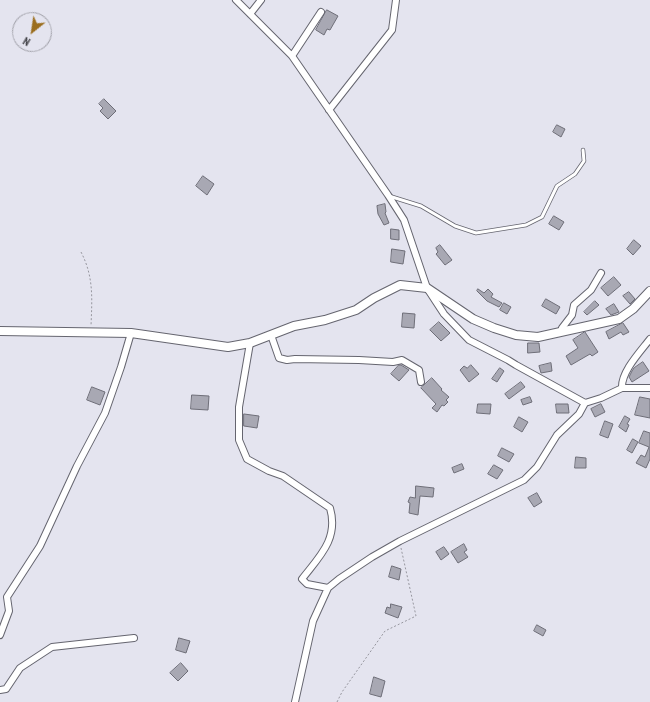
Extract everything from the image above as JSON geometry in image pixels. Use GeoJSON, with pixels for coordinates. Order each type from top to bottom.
{"type":"FeatureCollection","features":[{"type":"Feature","properties":{"kind":"street"},"geometry":{"type":"LineString","coordinates":[[236,0],[292,56],[388,195],[404,220],[427,288],[444,314],[469,340],[585,403]]}},
{"type":"Feature","properties":{"kind":"street"},"geometry":{"type":"LineString","coordinates":[[250,14],[261,0]]}},
{"type":"Feature","properties":{"kind":"street"},"geometry":{"type":"LineString","coordinates":[[329,110],[392,30],[396,0]]}},
{"type":"Feature","properties":{"kind":"street"},"geometry":{"type":"LineString","coordinates":[[292,56],[321,12]]}},
{"type":"Feature","properties":{"kind":"street"},"geometry":{"type":"LineString","coordinates":[[561,332],[562,328],[572,315],[574,305],[591,290],[601,272]]}},
{"type":"Feature","properties":{"kind":"street"},"geometry":{"type":"LineString","coordinates":[[0,331],[131,333],[228,347],[250,343],[294,326],[325,320],[356,310],[374,298],[400,285],[427,288],[472,319],[494,328],[516,335],[538,337],[619,319],[633,309],[650,291]]}},
{"type":"Feature","properties":{"kind":"street"},"geometry":{"type":"LineString","coordinates":[[0,635],[9,612],[7,597],[40,546],[77,466],[105,413],[121,368],[131,333]]}},
{"type":"Feature","properties":{"kind":"street"},"geometry":{"type":"LineString","coordinates":[[271,335],[279,358],[287,360],[359,360],[393,362],[402,360],[419,370],[421,382]]}},
{"type":"Feature","properties":{"kind":"street"},"geometry":{"type":"LineString","coordinates":[[622,388],[625,373],[650,339]]}},
{"type":"Feature","properties":{"kind":"street"},"geometry":{"type":"LineString","coordinates":[[250,343],[239,407],[239,440],[247,460],[283,476],[330,508],[332,514],[332,532],[327,546],[302,579],[307,584],[328,588]]}},
{"type":"Feature","properties":{"kind":"street"},"geometry":{"type":"LineString","coordinates":[[295,702],[313,621],[328,588],[339,578],[400,541],[524,480],[537,467],[557,435],[579,414],[585,403],[617,392],[622,388],[650,388]]}},
{"type":"Feature","properties":{"kind":"street"},"geometry":{"type":"LineString","coordinates":[[0,594],[7,597]]}},
{"type":"Feature","properties":{"kind":"street"},"geometry":{"type":"LineString","coordinates":[[0,690],[6,689],[20,668],[52,647],[134,638]]}},
{"type":"Feature","properties":{"kind":"lane"},"geometry":{"type":"LineString","coordinates":[[388,195],[421,206],[455,226],[476,233],[526,225],[542,217],[558,186],[574,174],[584,161],[583,150]]}},
{"type":"Feature","properties":{"kind":"path"},"geometry":{"type":"LineString","coordinates":[[81,252],[87,262],[92,289],[91,332]]}},
{"type":"Feature","properties":{"kind":"path"},"geometry":{"type":"LineString","coordinates":[[337,702],[342,692],[385,632],[416,616],[400,541]]}},
{"type":"Feature","properties":{"kind":"building"},"geometry":{"type":"Polygon","coordinates":[[[327,10],[338,16],[330,30],[327,29],[324,35],[316,30],[327,10]]]}},
{"type":"Feature","properties":{"kind":"building"},"geometry":{"type":"Polygon","coordinates":[[[104,99],[116,111],[108,119],[100,111],[103,108],[99,104],[104,99]]]}},
{"type":"Feature","properties":{"kind":"building"},"geometry":{"type":"Polygon","coordinates":[[[557,125],[565,129],[561,137],[553,132],[557,125]]]}},
{"type":"Feature","properties":{"kind":"building"},"geometry":{"type":"Polygon","coordinates":[[[203,176],[214,184],[207,195],[196,186],[203,176]]]}},
{"type":"Feature","properties":{"kind":"building"},"geometry":{"type":"Polygon","coordinates":[[[385,204],[385,213],[389,223],[384,225],[378,214],[377,206],[385,204]]]}},
{"type":"Feature","properties":{"kind":"building"},"geometry":{"type":"Polygon","coordinates":[[[554,216],[564,222],[559,230],[549,224],[554,216]]]}},
{"type":"Feature","properties":{"kind":"building"},"geometry":{"type":"Polygon","coordinates":[[[391,229],[399,230],[399,240],[391,239],[391,229]]]}},
{"type":"Feature","properties":{"kind":"building"},"geometry":{"type":"Polygon","coordinates":[[[634,240],[641,246],[633,255],[627,249],[634,240]]]}},
{"type":"Feature","properties":{"kind":"building"},"geometry":{"type":"Polygon","coordinates":[[[440,245],[452,260],[445,265],[436,254],[438,252],[436,248],[440,245]]]}},
{"type":"Feature","properties":{"kind":"building"},"geometry":{"type":"Polygon","coordinates":[[[392,249],[405,251],[403,264],[391,262],[392,249]]]}},
{"type":"Feature","properties":{"kind":"building"},"geometry":{"type":"Polygon","coordinates":[[[614,277],[621,285],[608,296],[601,288],[614,277]]]}},
{"type":"Feature","properties":{"kind":"building"},"geometry":{"type":"Polygon","coordinates":[[[478,289],[484,293],[488,289],[493,294],[491,297],[502,303],[499,307],[487,301],[477,291],[478,289]]]}},
{"type":"Feature","properties":{"kind":"building"},"geometry":{"type":"Polygon","coordinates":[[[629,292],[635,299],[630,304],[623,296],[629,292]]]}},
{"type":"Feature","properties":{"kind":"building"},"geometry":{"type":"Polygon","coordinates":[[[546,299],[560,307],[556,314],[542,306],[546,299]]]}},
{"type":"Feature","properties":{"kind":"building"},"geometry":{"type":"Polygon","coordinates":[[[595,301],[599,305],[587,315],[584,312],[595,301]]]}},
{"type":"Feature","properties":{"kind":"building"},"geometry":{"type":"Polygon","coordinates":[[[504,303],[511,307],[507,314],[500,310],[504,303]]]}},
{"type":"Feature","properties":{"kind":"building"},"geometry":{"type":"Polygon","coordinates":[[[614,304],[619,312],[611,315],[606,309],[614,304]]]}},
{"type":"Feature","properties":{"kind":"building"},"geometry":{"type":"Polygon","coordinates":[[[403,313],[415,314],[414,328],[402,327],[403,313]]]}},
{"type":"Feature","properties":{"kind":"building"},"geometry":{"type":"Polygon","coordinates":[[[439,322],[450,333],[441,341],[430,330],[439,322]]]}},
{"type":"Feature","properties":{"kind":"building"},"geometry":{"type":"Polygon","coordinates":[[[623,323],[629,332],[623,335],[621,332],[609,339],[606,332],[623,323]]]}},
{"type":"Feature","properties":{"kind":"building"},"geometry":{"type":"Polygon","coordinates":[[[585,332],[598,352],[592,356],[590,354],[571,365],[566,356],[578,348],[573,340],[585,332]]]}},
{"type":"Feature","properties":{"kind":"building"},"geometry":{"type":"Polygon","coordinates":[[[528,343],[539,343],[540,352],[528,353],[528,343]]]}},
{"type":"Feature","properties":{"kind":"building"},"geometry":{"type":"Polygon","coordinates":[[[643,362],[649,371],[632,382],[629,377],[632,371],[643,362]]]}},
{"type":"Feature","properties":{"kind":"building"},"geometry":{"type":"Polygon","coordinates":[[[551,363],[552,371],[541,373],[539,366],[551,363]]]}},
{"type":"Feature","properties":{"kind":"building"},"geometry":{"type":"Polygon","coordinates":[[[399,365],[409,370],[399,381],[391,374],[399,365]]]}},
{"type":"Feature","properties":{"kind":"building"},"geometry":{"type":"Polygon","coordinates":[[[471,365],[479,374],[469,382],[460,370],[464,366],[467,368],[471,365]]]}},
{"type":"Feature","properties":{"kind":"building"},"geometry":{"type":"Polygon","coordinates":[[[500,368],[504,371],[497,382],[492,379],[500,368]]]}},
{"type":"Feature","properties":{"kind":"building"},"geometry":{"type":"Polygon","coordinates":[[[432,378],[442,389],[441,390],[449,397],[446,400],[448,402],[444,406],[442,405],[437,412],[432,408],[436,404],[421,388],[432,378]]]}},
{"type":"Feature","properties":{"kind":"building"},"geometry":{"type":"Polygon","coordinates":[[[521,382],[525,387],[509,399],[505,394],[521,382]]]}},
{"type":"Feature","properties":{"kind":"building"},"geometry":{"type":"Polygon","coordinates":[[[92,387],[105,392],[100,405],[87,400],[92,387]]]}},
{"type":"Feature","properties":{"kind":"building"},"geometry":{"type":"Polygon","coordinates":[[[192,395],[209,396],[208,410],[191,409],[192,395]]]}},
{"type":"Feature","properties":{"kind":"building"},"geometry":{"type":"Polygon","coordinates":[[[530,397],[532,402],[523,405],[521,400],[530,397]]]}},
{"type":"Feature","properties":{"kind":"building"},"geometry":{"type":"Polygon","coordinates":[[[640,397],[650,399],[650,418],[635,415],[640,397]]]}},
{"type":"Feature","properties":{"kind":"building"},"geometry":{"type":"Polygon","coordinates":[[[478,404],[491,404],[490,414],[477,413],[478,404]]]}},
{"type":"Feature","properties":{"kind":"building"},"geometry":{"type":"Polygon","coordinates":[[[556,404],[568,404],[569,413],[557,413],[556,404]]]}},
{"type":"Feature","properties":{"kind":"building"},"geometry":{"type":"Polygon","coordinates":[[[601,404],[605,412],[595,417],[591,409],[601,404]]]}},
{"type":"Feature","properties":{"kind":"building"},"geometry":{"type":"Polygon","coordinates":[[[244,414],[259,416],[257,428],[244,426],[244,414]]]}},
{"type":"Feature","properties":{"kind":"building"},"geometry":{"type":"Polygon","coordinates":[[[625,416],[630,419],[627,424],[629,425],[626,432],[619,427],[625,416]]]}},
{"type":"Feature","properties":{"kind":"building"},"geometry":{"type":"Polygon","coordinates":[[[519,417],[528,422],[522,432],[514,427],[519,417]]]}},
{"type":"Feature","properties":{"kind":"building"},"geometry":{"type":"Polygon","coordinates":[[[605,421],[613,424],[608,438],[600,435],[605,421]]]}},
{"type":"Feature","properties":{"kind":"building"},"geometry":{"type":"Polygon","coordinates":[[[644,431],[650,433],[650,459],[646,468],[636,463],[641,455],[645,457],[649,447],[639,443],[644,431]]]}},
{"type":"Feature","properties":{"kind":"building"},"geometry":{"type":"Polygon","coordinates":[[[633,439],[638,442],[632,453],[627,450],[633,439]]]}},
{"type":"Feature","properties":{"kind":"building"},"geometry":{"type":"Polygon","coordinates":[[[502,448],[514,454],[509,462],[498,456],[502,448]]]}},
{"type":"Feature","properties":{"kind":"building"},"geometry":{"type":"Polygon","coordinates":[[[576,457],[586,458],[586,468],[575,468],[576,457]]]}},
{"type":"Feature","properties":{"kind":"building"},"geometry":{"type":"Polygon","coordinates":[[[462,464],[464,469],[454,473],[452,468],[462,464]]]}},
{"type":"Feature","properties":{"kind":"building"},"geometry":{"type":"Polygon","coordinates":[[[494,465],[503,470],[497,479],[488,474],[494,465]]]}},
{"type":"Feature","properties":{"kind":"building"},"geometry":{"type":"Polygon","coordinates":[[[416,486],[434,488],[433,497],[420,496],[418,515],[409,513],[410,503],[408,502],[410,497],[415,498],[416,486]]]}},
{"type":"Feature","properties":{"kind":"building"},"geometry":{"type":"Polygon","coordinates":[[[537,493],[542,502],[534,507],[528,498],[537,493]]]}},
{"type":"Feature","properties":{"kind":"building"},"geometry":{"type":"Polygon","coordinates":[[[464,544],[467,550],[464,552],[468,557],[458,563],[451,552],[464,544]]]}},
{"type":"Feature","properties":{"kind":"building"},"geometry":{"type":"Polygon","coordinates":[[[444,547],[449,554],[441,560],[436,552],[444,547]]]}},
{"type":"Feature","properties":{"kind":"building"},"geometry":{"type":"Polygon","coordinates":[[[392,566],[401,569],[399,580],[389,577],[392,566]]]}},
{"type":"Feature","properties":{"kind":"building"},"geometry":{"type":"Polygon","coordinates":[[[391,604],[402,607],[398,618],[385,613],[387,607],[390,608],[391,604]]]}},
{"type":"Feature","properties":{"kind":"building"},"geometry":{"type":"Polygon","coordinates":[[[537,625],[546,630],[543,636],[534,631],[537,625]]]}},
{"type":"Feature","properties":{"kind":"building"},"geometry":{"type":"Polygon","coordinates":[[[179,638],[190,641],[186,653],[176,650],[179,638]]]}},
{"type":"Feature","properties":{"kind":"building"},"geometry":{"type":"Polygon","coordinates":[[[181,663],[188,671],[178,681],[170,673],[181,663]]]}},
{"type":"Feature","properties":{"kind":"building"},"geometry":{"type":"Polygon","coordinates":[[[374,677],[385,681],[381,697],[370,694],[374,677]]]}}]}
